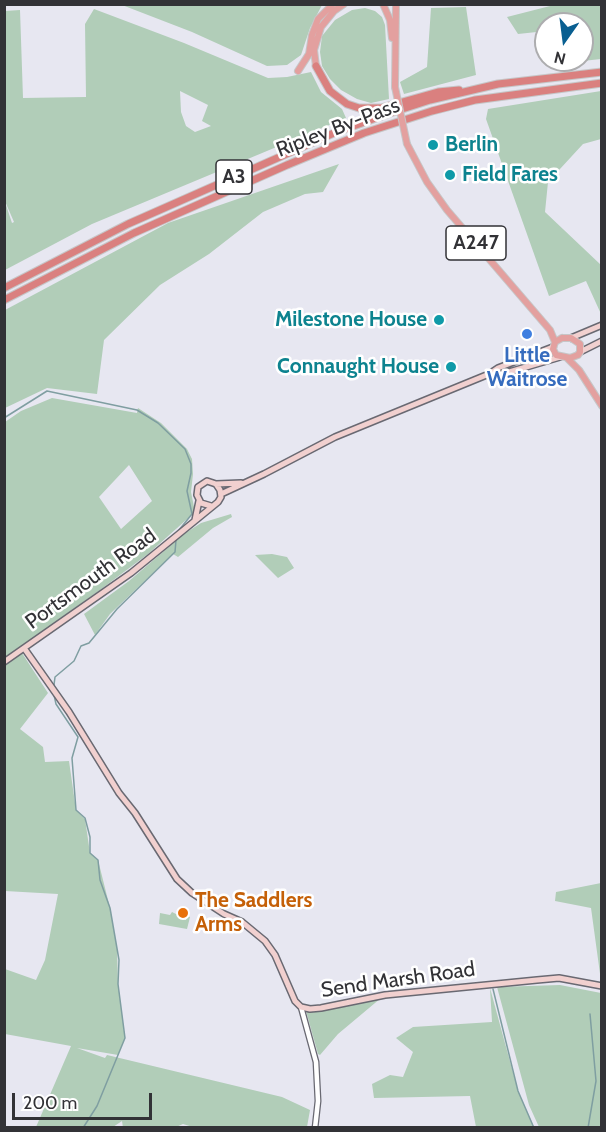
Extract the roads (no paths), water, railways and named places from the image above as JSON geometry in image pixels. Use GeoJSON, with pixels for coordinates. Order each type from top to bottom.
{"type":"FeatureCollection","features":[{"type":"Feature","properties":{"kind":"highway"},"geometry":{"type":"LineString","coordinates":[[316,66],[324,84],[338,98],[353,106],[366,109],[389,106],[438,92],[473,90]]}},
{"type":"Feature","properties":{"kind":"highway","name":"Ripley By-Pass"},"geometry":{"type":"LineString","coordinates":[[4,288],[128,224],[324,138],[387,114],[473,90],[524,80],[602,72]]}},
{"type":"Feature","properties":{"kind":"highway","name":"Ripley By-Pass"},"geometry":{"type":"LineString","coordinates":[[4,300],[134,233],[287,165],[364,134],[432,111],[475,100],[602,83]]}},
{"type":"Feature","properties":{"kind":"main road"},"geometry":{"type":"LineString","coordinates":[[298,71],[307,59],[318,20],[333,4]]}},
{"type":"Feature","properties":{"kind":"main road"},"geometry":{"type":"LineString","coordinates":[[316,66],[314,50],[321,27],[334,11],[344,4]]}},
{"type":"Feature","properties":{"kind":"main road"},"geometry":{"type":"LineString","coordinates":[[383,4],[390,20],[394,50]]}},
{"type":"Feature","properties":{"kind":"main road","name":"A247"},"geometry":{"type":"LineString","coordinates":[[396,4],[395,87],[408,146],[427,182],[447,210],[551,332],[562,338]]}},
{"type":"Feature","properties":{"kind":"main road"},"geometry":{"type":"LineString","coordinates":[[571,339],[602,325]]}},
{"type":"Feature","properties":{"kind":"main road","name":"A247"},"geometry":{"type":"LineString","coordinates":[[551,332],[554,345]]}},
{"type":"Feature","properties":{"kind":"main road"},"geometry":{"type":"LineString","coordinates":[[579,370],[580,344],[571,339],[562,338],[554,345],[555,352],[579,370],[602,406]]}},
{"type":"Feature","properties":{"kind":"main road"},"geometry":{"type":"LineString","coordinates":[[563,358],[579,354],[602,341]]}},
{"type":"Feature","properties":{"kind":"main road","name":"Portsmouth Road"},"geometry":{"type":"LineString","coordinates":[[4,662],[114,586],[218,502],[221,494],[335,437],[554,345]]}},
{"type":"Feature","properties":{"kind":"main road","name":"Portsmouth Road"},"geometry":{"type":"LineString","coordinates":[[489,374],[499,375],[563,358]]}},
{"type":"Feature","properties":{"kind":"main road"},"geometry":{"type":"LineString","coordinates":[[195,521],[199,501],[197,491],[201,484],[207,481],[216,484],[221,494]]}},
{"type":"Feature","properties":{"kind":"main road","name":"Portsmouth Road"},"geometry":{"type":"LineString","coordinates":[[216,484],[243,483]]}},
{"type":"Feature","properties":{"kind":"main road"},"geometry":{"type":"LineString","coordinates":[[199,501],[211,506]]}},
{"type":"Feature","properties":{"kind":"main road","name":"Send Marsh Road"},"geometry":{"type":"LineString","coordinates":[[24,648],[177,879],[192,894],[224,914],[242,922],[265,941],[275,955],[295,1001],[301,1007],[321,1008],[385,995],[559,978],[602,986]]}},
{"type":"Feature","properties":{"kind":"street"},"geometry":{"type":"LineString","coordinates":[[301,1007],[316,1062],[318,1101],[315,1128]]}},
{"type":"Feature","properties":{"kind":"waterway"},"geometry":{"type":"LineString","coordinates":[[4,418],[47,391],[137,410],[158,423],[185,449],[191,464],[187,491],[192,514],[179,530]]}},
{"type":"Feature","properties":{"kind":"waterway"},"geometry":{"type":"LineString","coordinates":[[54,685],[55,677],[74,661],[81,646],[89,643],[117,609],[175,552],[176,540]]}},
{"type":"Feature","properties":{"kind":"waterway"},"geometry":{"type":"LineString","coordinates":[[54,695],[56,704],[78,737],[72,758],[76,810],[85,818],[90,837],[90,853],[98,860],[100,880],[110,908],[119,960],[118,984],[125,1038],[97,1106],[83,1128]]}},
{"type":"Feature","properties":{"kind":"waterway"},"geometry":{"type":"LineString","coordinates":[[493,989],[518,1091],[534,1128]]}},
{"type":"Feature","properties":{"kind":"waterway"},"geometry":{"type":"LineString","coordinates":[[588,1128],[596,1081],[590,1014]]}},
{"type":"Feature","properties":{"kind":"place","name":"Berlin"},"geometry":{"type":"Point","coordinates":[433,145]}},
{"type":"Feature","properties":{"kind":"place","name":"Field Fares"},"geometry":{"type":"Point","coordinates":[450,175]}},
{"type":"Feature","properties":{"kind":"place","name":"Milestone House"},"geometry":{"type":"Point","coordinates":[439,320]}},
{"type":"Feature","properties":{"kind":"place","name":"Little Waitrose"},"geometry":{"type":"Point","coordinates":[527,334]}},
{"type":"Feature","properties":{"kind":"place","name":"Connaught House"},"geometry":{"type":"Point","coordinates":[451,367]}},
{"type":"Feature","properties":{"kind":"place","name":"The Saddlers Arms"},"geometry":{"type":"Point","coordinates":[183,913]}}]}
